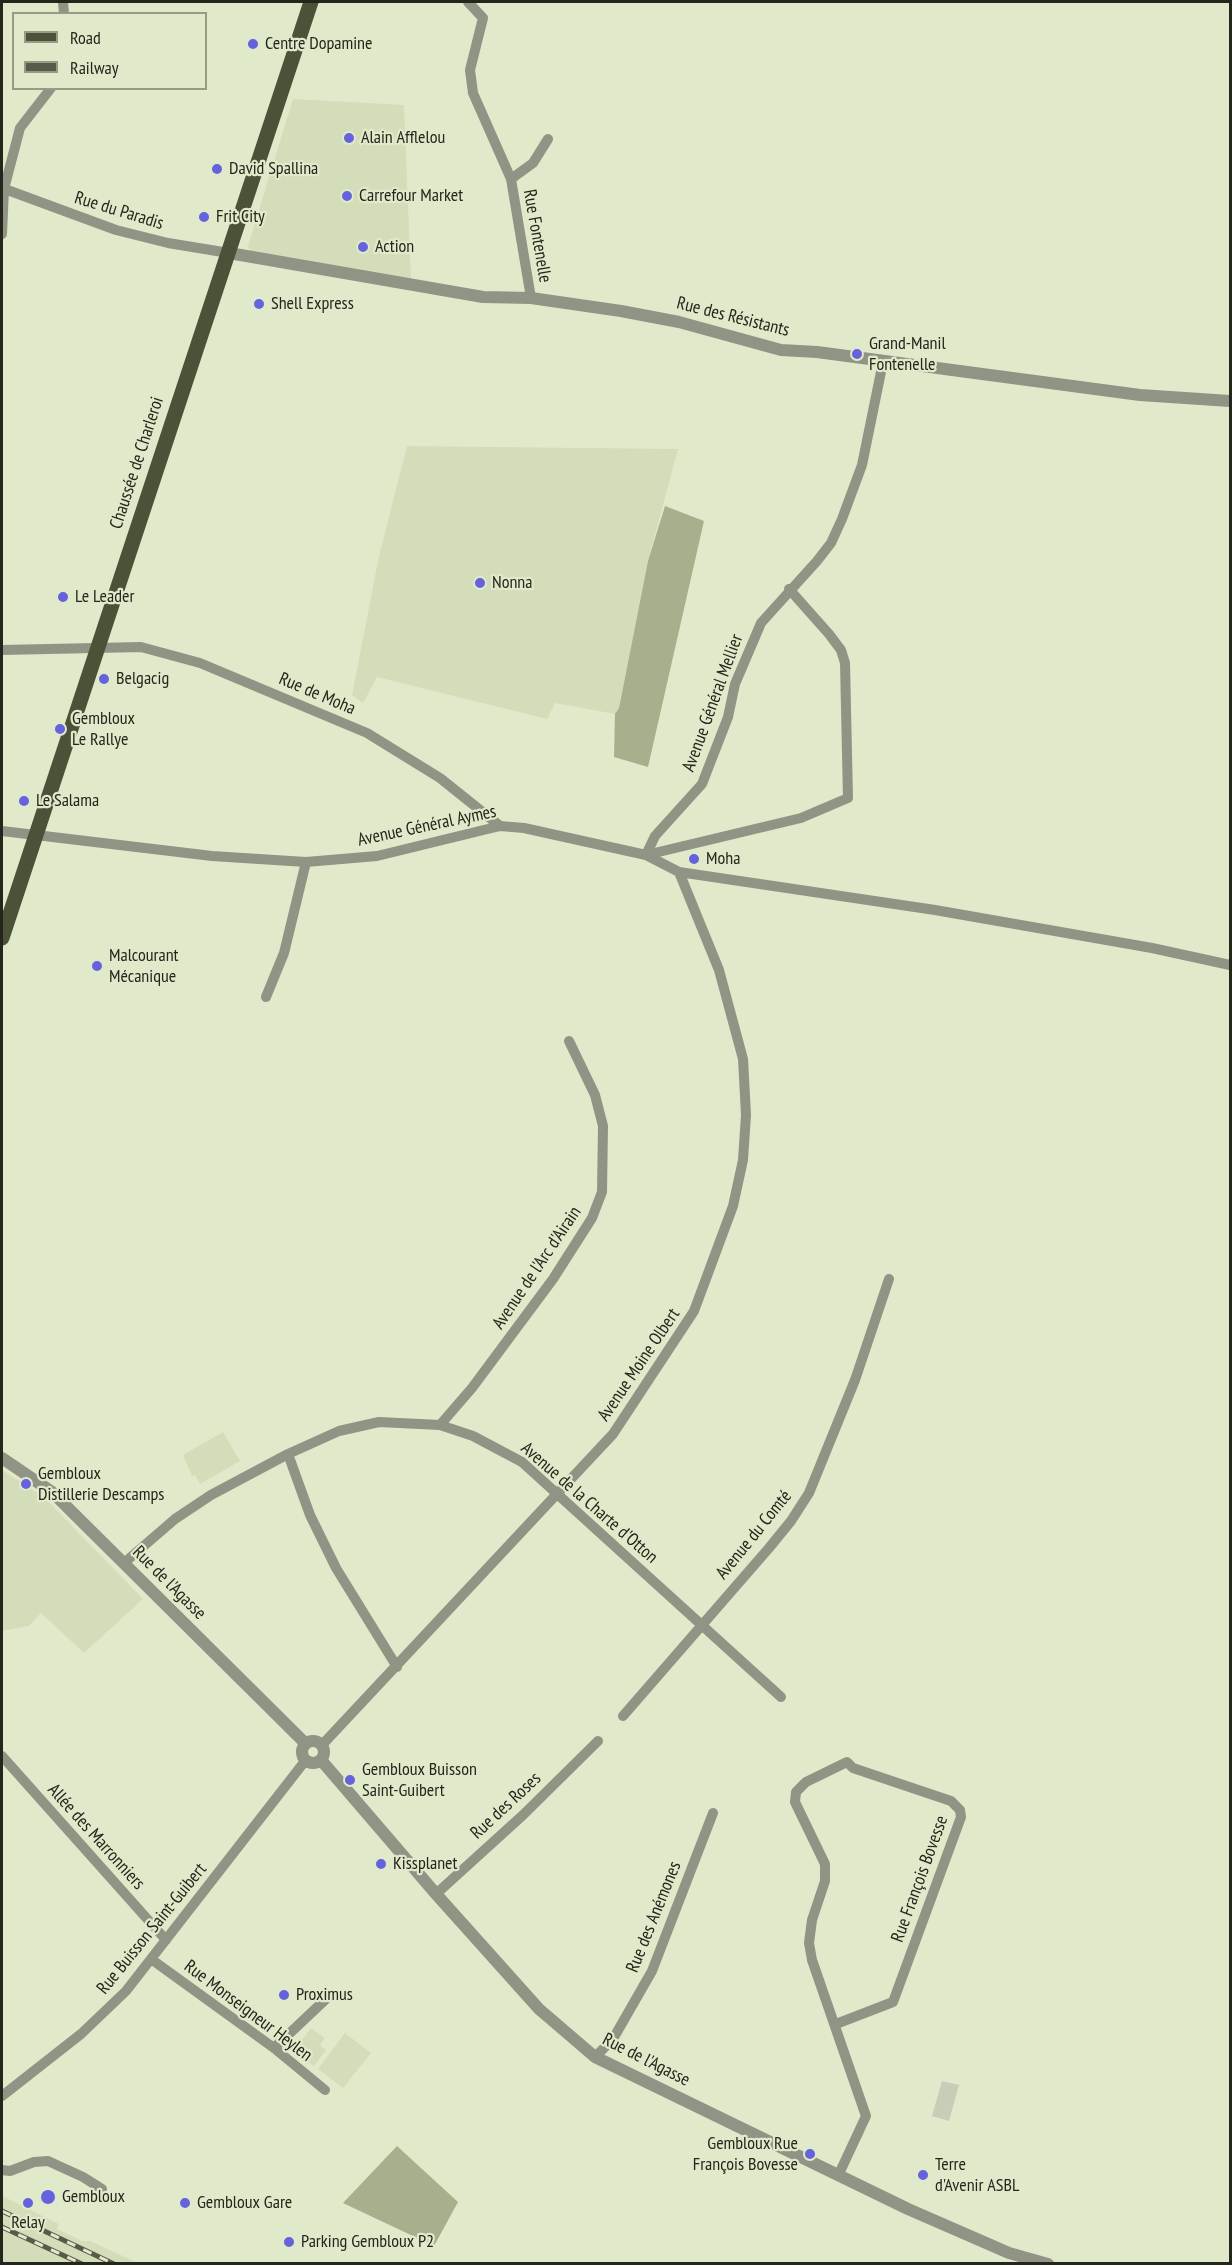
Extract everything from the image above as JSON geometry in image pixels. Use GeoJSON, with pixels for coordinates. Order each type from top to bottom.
{"type":"FeatureCollection","features":[{"type":"Feature","properties":{"kind":"main road","name":"Chaussée de Charleroi"},"geometry":{"type":"LineString","coordinates":[[2,938],[311,2]]}},
{"type":"Feature","properties":{"kind":"street","name":"Rue Fontenelle"},"geometry":{"type":"LineString","coordinates":[[468,2],[483,18],[470,70],[473,93],[510,179],[531,298]]}},
{"type":"Feature","properties":{"kind":"street"},"geometry":{"type":"LineString","coordinates":[[2,234],[3,189],[20,128],[49,90]]}},
{"type":"Feature","properties":{"kind":"street","name":"Rue Fontenelle"},"geometry":{"type":"LineString","coordinates":[[510,179],[533,164],[548,139]]}},
{"type":"Feature","properties":{"kind":"street","name":"Rue du Paradis"},"geometry":{"type":"LineString","coordinates":[[3,189],[116,230],[168,243],[229,253]]}},
{"type":"Feature","properties":{"kind":"street","name":"Rue des Résistants"},"geometry":{"type":"LineString","coordinates":[[229,253],[483,297],[531,298],[679,322],[781,350],[1140,395],[1230,401]]}},
{"type":"Feature","properties":{"kind":"street","name":"Avenue Général Mellier"},"geometry":{"type":"LineString","coordinates":[[646,855],[655,836],[702,784],[728,717],[735,684],[761,623],[831,543],[843,519],[862,465],[884,362]]}},
{"type":"Feature","properties":{"kind":"street","name":"Avenue Général Aymes"},"geometry":{"type":"LineString","coordinates":[[2,831],[204,856],[306,862],[377,856],[501,826],[524,828],[646,855],[801,818],[848,798],[845,663],[841,650],[830,634],[789,589]]}},
{"type":"Feature","properties":{"kind":"street","name":"Rue de Moha"},"geometry":{"type":"LineString","coordinates":[[2,650],[141,647],[168,652],[200,663],[367,733],[440,778],[501,826]]}},
{"type":"Feature","properties":{"kind":"street"},"geometry":{"type":"LineString","coordinates":[[646,855],[679,873],[854,897],[1152,948],[1230,965]]}},
{"type":"Feature","properties":{"kind":"street"},"geometry":{"type":"LineString","coordinates":[[266,997],[284,953],[306,862]]}},
{"type":"Feature","properties":{"kind":"street","name":"Avenue Moine Olbert"},"geometry":{"type":"LineString","coordinates":[[322,1745],[613,1434],[694,1311],[734,1206],[743,1160],[746,1115],[744,1059],[719,970],[679,873]]}},
{"type":"Feature","properties":{"kind":"street","name":"Avenue de l'Arc d'Airain"},"geometry":{"type":"LineString","coordinates":[[440,1425],[478,1380],[553,1279],[592,1218],[602,1192],[603,1126],[596,1095],[569,1041]]}},
{"type":"Feature","properties":{"kind":"street","name":"Avenue du Comté"},"geometry":{"type":"LineString","coordinates":[[623,1716],[792,1521],[808,1493],[855,1380],[889,1279]]}},
{"type":"Feature","properties":{"kind":"street","name":"Avenue de la Charte d'Otton"},"geometry":{"type":"LineString","coordinates":[[124,1563],[192,1507],[288,1454],[339,1431],[379,1422],[440,1425],[498,1447],[522,1462],[781,1697]]}},
{"type":"Feature","properties":{"kind":"street"},"geometry":{"type":"LineString","coordinates":[[288,1454],[310,1515],[336,1568],[397,1667]]}},
{"type":"Feature","properties":{"kind":"street","name":"Rue de l'Agasse"},"geometry":{"type":"LineString","coordinates":[[2,1458],[52,1492],[305,1743]]}},
{"type":"Feature","properties":{"kind":"street"},"geometry":{"type":"LineString","coordinates":[[315,1741],[322,1745],[324,1751],[321,1760],[312,1763],[305,1761],[301,1754],[305,1743],[315,1741]]}},
{"type":"Feature","properties":{"kind":"street","name":"Rue des Roses"},"geometry":{"type":"LineString","coordinates":[[436,1894],[523,1815],[598,1741]]}},
{"type":"Feature","properties":{"kind":"street","name":"Allée des Marronniers"},"geometry":{"type":"LineString","coordinates":[[2,1756],[166,1940]]}},
{"type":"Feature","properties":{"kind":"street","name":"Rue de l'Agasse"},"geometry":{"type":"LineString","coordinates":[[321,1760],[436,1894],[539,2008],[596,2057],[838,2176],[1009,2253],[1048,2264]]}},
{"type":"Feature","properties":{"kind":"street","name":"Rue Buisson Saint-Guibert"},"geometry":{"type":"LineString","coordinates":[[2,2096],[97,2021],[126,1991],[305,1761]]}},
{"type":"Feature","properties":{"kind":"street","name":"Rue François Bovesse"},"geometry":{"type":"LineString","coordinates":[[836,2024],[893,2002],[962,1817],[960,1810],[951,1801],[853,1768],[847,1762],[806,1782],[796,1792],[795,1802],[825,1864],[825,1881],[812,1920],[809,1943],[812,1960],[866,2116],[838,2176]]}},
{"type":"Feature","properties":{"kind":"street","name":"Rue des Anémones"},"geometry":{"type":"LineString","coordinates":[[596,2057],[613,2039],[652,1971],[713,1813]]}},
{"type":"Feature","properties":{"kind":"street","name":"Rue Monseigneur Heylen"},"geometry":{"type":"LineString","coordinates":[[151,1959],[274,2048],[325,2090]]}},
{"type":"Feature","properties":{"kind":"street"},"geometry":{"type":"LineString","coordinates":[[274,2048],[327,1998]]}},
{"type":"Feature","properties":{"kind":"street"},"geometry":{"type":"LineString","coordinates":[[2,2170],[10,2171],[33,2162],[48,2161],[83,2177],[102,2189]]}},
{"type":"Feature","properties":{"kind":"shaded area"},"geometry":{"type":"Polygon","coordinates":[[[293,99],[404,105],[411,280],[251,252],[248,246],[293,99]]]}},
{"type":"Feature","properties":{"kind":"shaded area"},"geometry":{"type":"Polygon","coordinates":[[[407,446],[678,449],[648,561],[619,708],[615,714],[555,703],[547,719],[377,677],[363,703],[352,695],[379,556],[407,446]]]}},
{"type":"Feature","properties":{"kind":"shaded area"},"geometry":{"type":"Polygon","coordinates":[[[665,506],[704,521],[648,767],[614,757],[615,714],[619,708],[648,561],[665,506]]]}},
{"type":"Feature","properties":{"kind":"shaded area"},"geometry":{"type":"Polygon","coordinates":[[[223,1432],[240,1461],[200,1484],[195,1475],[192,1476],[183,1455],[223,1432]]]}},
{"type":"Feature","properties":{"kind":"shaded area"},"geometry":{"type":"Polygon","coordinates":[[[2,1470],[45,1498],[143,1599],[84,1653],[41,1613],[29,1626],[2,1631],[2,1470]]]}},
{"type":"Feature","properties":{"kind":"shaded area"},"geometry":{"type":"Polygon","coordinates":[[[311,2028],[325,2038],[320,2045],[326,2050],[314,2066],[294,2051],[311,2028]]]}},
{"type":"Feature","properties":{"kind":"shaded area"},"geometry":{"type":"Polygon","coordinates":[[[345,2033],[371,2053],[343,2088],[318,2069],[345,2033]]]}},
{"type":"Feature","properties":{"kind":"shaded area"},"geometry":{"type":"Polygon","coordinates":[[[942,2081],[959,2085],[949,2121],[932,2116],[942,2081]]]}},
{"type":"Feature","properties":{"kind":"shaded area"},"geometry":{"type":"Polygon","coordinates":[[[397,2146],[458,2202],[434,2246],[343,2203],[397,2146]]]}},
{"type":"Feature","properties":{"kind":"shaded area"},"geometry":{"type":"Polygon","coordinates":[[[2,2196],[59,2224],[57,2229],[138,2263],[2,2263],[2,2196]]]}},
{"type":"Feature","properties":{"kind":"railway"},"geometry":{"type":"LineString","coordinates":[[2,2211],[114,2264]]}},
{"type":"Feature","properties":{"kind":"railway"},"geometry":{"type":"LineString","coordinates":[[2,2227],[82,2264]]}},
{"type":"Feature","properties":{"kind":"place","name":"Centre Dopamine"},"geometry":{"type":"Point","coordinates":[253,44]}},
{"type":"Feature","properties":{"kind":"place","name":"Alain Afflelou"},"geometry":{"type":"Point","coordinates":[349,138]}},
{"type":"Feature","properties":{"kind":"place","name":"David Spallina"},"geometry":{"type":"Point","coordinates":[217,169]}},
{"type":"Feature","properties":{"kind":"place","name":"Carrefour Market"},"geometry":{"type":"Point","coordinates":[347,196]}},
{"type":"Feature","properties":{"kind":"place","name":"Frit City"},"geometry":{"type":"Point","coordinates":[204,217]}},
{"type":"Feature","properties":{"kind":"place","name":"Action"},"geometry":{"type":"Point","coordinates":[363,247]}},
{"type":"Feature","properties":{"kind":"place","name":"Shell Express"},"geometry":{"type":"Point","coordinates":[259,304]}},
{"type":"Feature","properties":{"kind":"place","name":"Grand-Manil Fontenelle"},"geometry":{"type":"Point","coordinates":[857,354]}},
{"type":"Feature","properties":{"kind":"place","name":"Nonna"},"geometry":{"type":"Point","coordinates":[480,583]}},
{"type":"Feature","properties":{"kind":"place","name":"Le Leader"},"geometry":{"type":"Point","coordinates":[63,597]}},
{"type":"Feature","properties":{"kind":"place","name":"Belgacig"},"geometry":{"type":"Point","coordinates":[104,679]}},
{"type":"Feature","properties":{"kind":"place","name":"Gembloux Le Rallye"},"geometry":{"type":"Point","coordinates":[60,729]}},
{"type":"Feature","properties":{"kind":"place","name":"Le Salama"},"geometry":{"type":"Point","coordinates":[24,801]}},
{"type":"Feature","properties":{"kind":"place","name":"Moha"},"geometry":{"type":"Point","coordinates":[694,859]}},
{"type":"Feature","properties":{"kind":"place","name":"Malcourant Mécanique"},"geometry":{"type":"Point","coordinates":[97,966]}},
{"type":"Feature","properties":{"kind":"place","name":"Gembloux Distillerie Descamps"},"geometry":{"type":"Point","coordinates":[26,1484]}},
{"type":"Feature","properties":{"kind":"place","name":"Gembloux Buisson Saint-Guibert"},"geometry":{"type":"Point","coordinates":[350,1780]}},
{"type":"Feature","properties":{"kind":"place","name":"Kissplanet"},"geometry":{"type":"Point","coordinates":[381,1864]}},
{"type":"Feature","properties":{"kind":"place","name":"Proximus"},"geometry":{"type":"Point","coordinates":[284,1995]}},
{"type":"Feature","properties":{"kind":"place","name":"Gembloux Rue François Bovesse"},"geometry":{"type":"Point","coordinates":[810,2154]}},
{"type":"Feature","properties":{"kind":"place","name":"Terre d'Avenir ASBL"},"geometry":{"type":"Point","coordinates":[923,2175]}},
{"type":"Feature","properties":{"kind":"place","name":"Gembloux"},"geometry":{"type":"Point","coordinates":[48,2197]}},
{"type":"Feature","properties":{"kind":"place","name":"Relay"},"geometry":{"type":"Point","coordinates":[28,2203]}},
{"type":"Feature","properties":{"kind":"place","name":"Gembloux Gare"},"geometry":{"type":"Point","coordinates":[185,2203]}},
{"type":"Feature","properties":{"kind":"place","name":"Parking Gembloux P2"},"geometry":{"type":"Point","coordinates":[289,2242]}}]}
